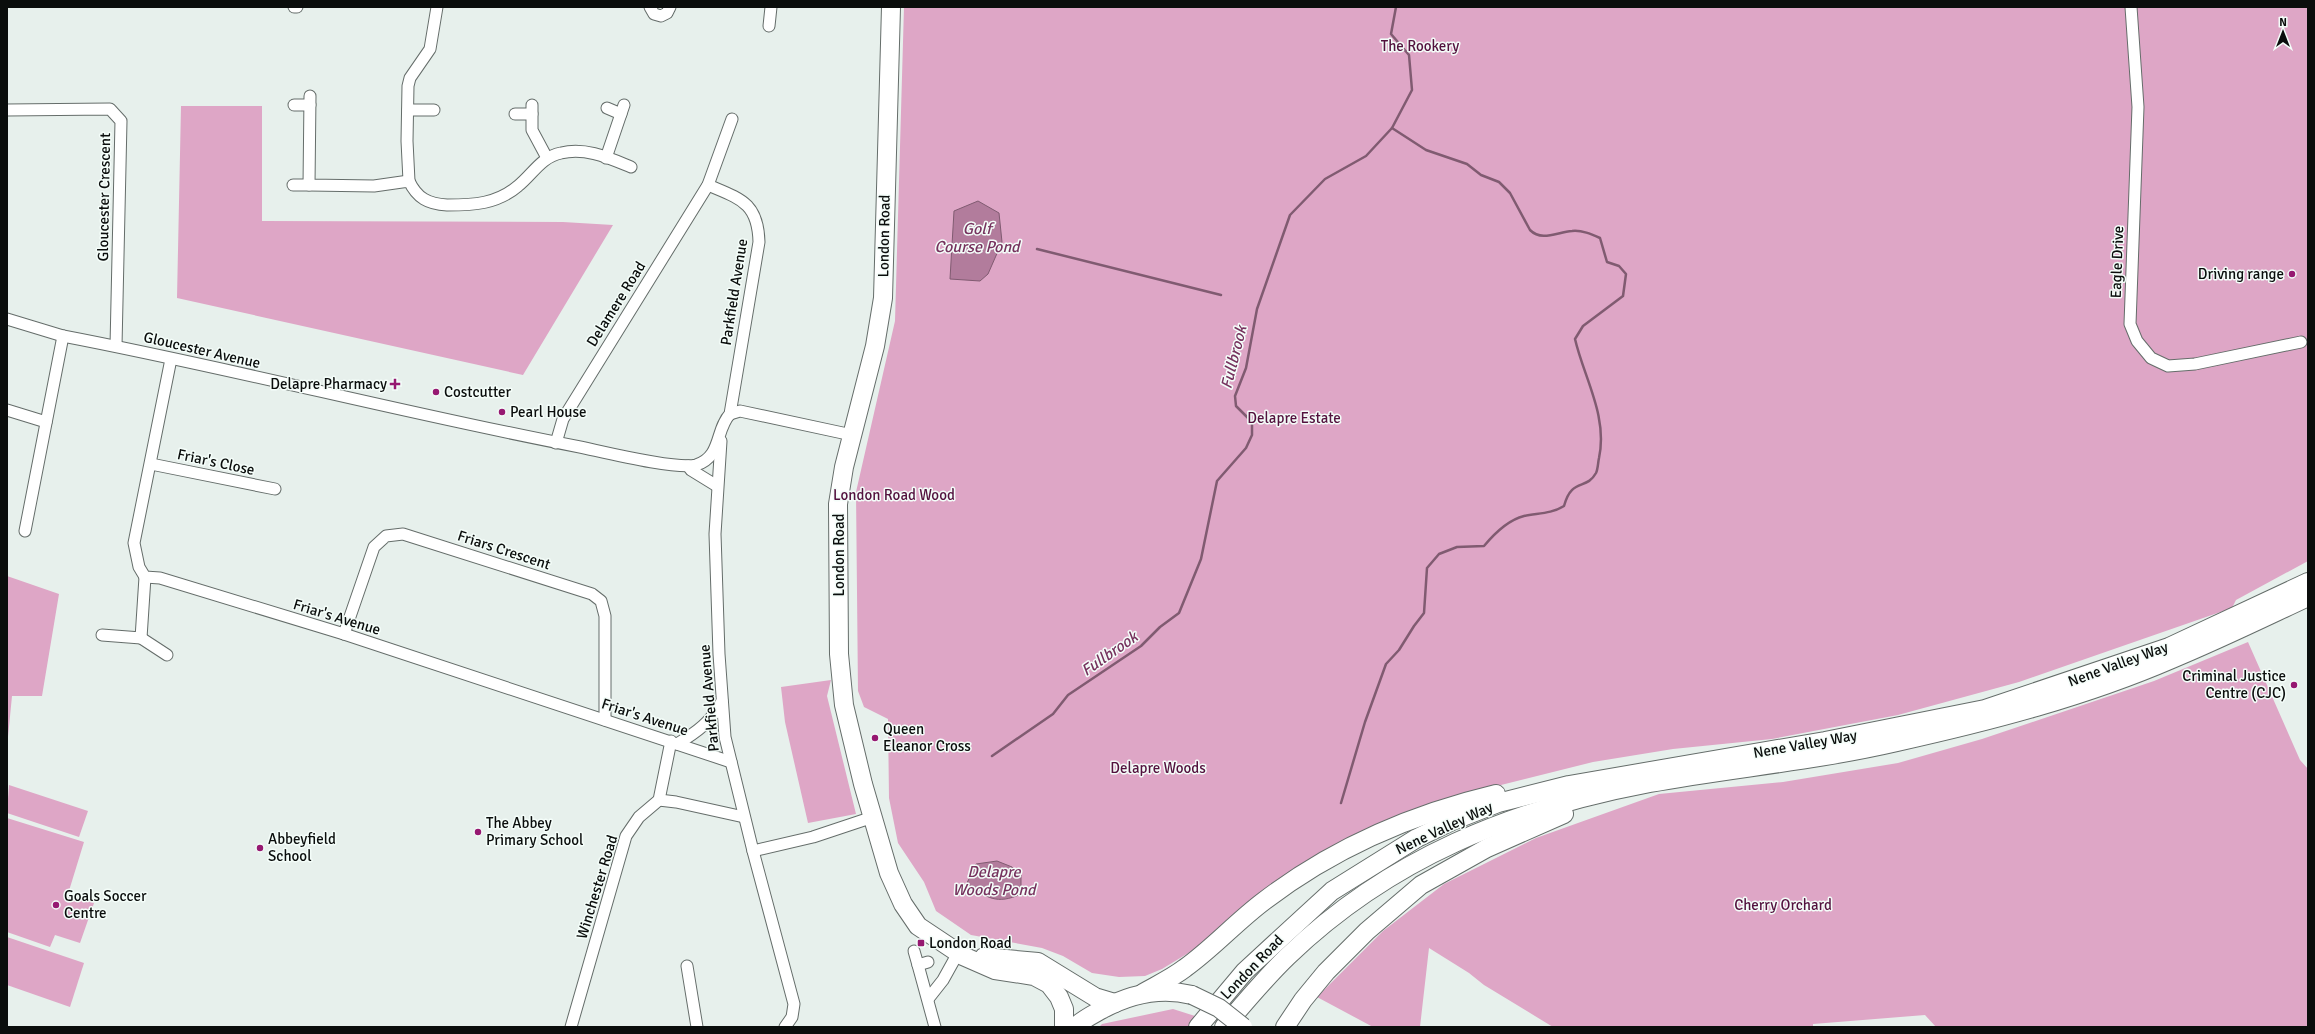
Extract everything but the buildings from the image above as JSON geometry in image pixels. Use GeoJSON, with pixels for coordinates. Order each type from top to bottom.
{"type":"FeatureCollection","features":[{"type":"Feature","properties":{"kind":"highway","name":"London Road"},"geometry":{"type":"LineString","coordinates":[[891,7],[883,298],[875,346],[852,435],[838,504],[840,654],[844,704],[853,749],[889,873],[903,904],[918,926],[960,954],[995,970],[1034,976],[1049,984],[1060,997],[1064,1009],[1064,1027]]}},
{"type":"Feature","properties":{"kind":"highway","name":"Nene Valley Way"},"geometry":{"type":"LineString","coordinates":[[1309,910],[1332,891],[1417,838],[1498,804],[1569,784],[1840,738],[1985,709],[2169,647],[2308,582]]}},
{"type":"Feature","properties":{"kind":"highway","name":"Nene Valley Way"},"geometry":{"type":"LineString","coordinates":[[1321,926],[1386,880],[1425,856],[1460,838],[1527,814],[1577,800],[1649,783],[1829,757],[1988,721],[2075,695],[2171,660],[2308,597]]}},
{"type":"Feature","properties":{"kind":"highway"},"geometry":{"type":"LineString","coordinates":[[1075,1027],[1114,1003],[1143,993],[1188,966],[1263,902],[1301,875],[1356,843],[1408,821],[1451,806],[1559,780],[1636,765],[1723,759]]}},
{"type":"Feature","properties":{"kind":"highway"},"geometry":{"type":"LineString","coordinates":[[1285,1027],[1303,1000],[1326,972],[1367,931],[1421,885],[1487,848],[1547,821],[1649,783]]}},
{"type":"Feature","properties":{"kind":"highway","name":"London Road"},"geometry":{"type":"LineString","coordinates":[[1198,1027],[1244,971],[1309,910]]}},
{"type":"Feature","properties":{"kind":"highway","name":"London Road"},"geometry":{"type":"LineString","coordinates":[[1224,1027],[1259,986],[1321,926]]}},
{"type":"Feature","properties":{"kind":"highway","name":"London Road"},"geometry":{"type":"LineString","coordinates":[[960,954],[1038,962],[1095,997],[1114,1003]]}},
{"type":"Feature","properties":{"kind":"highway"},"geometry":{"type":"LineString","coordinates":[[1143,993],[1177,992],[1192,995],[1219,1008],[1243,1027]]}},
{"type":"Feature","properties":{"kind":"street"},"geometry":{"type":"LineString","coordinates":[[438,7],[430,49],[410,78],[408,110],[409,181],[413,190],[427,202],[436,204],[482,204],[493,201],[519,186],[547,158],[560,153],[584,151],[631,167]]}},
{"type":"Feature","properties":{"kind":"street"},"geometry":{"type":"LineString","coordinates":[[650,7],[654,14],[661,16],[667,13],[670,7]]}},
{"type":"Feature","properties":{"kind":"street"},"geometry":{"type":"LineString","coordinates":[[770,26],[771,7]]}},
{"type":"Feature","properties":{"kind":"street","name":"Eagle Drive"},"geometry":{"type":"LineString","coordinates":[[2131,7],[2138,107],[2130,324],[2137,341],[2151,358],[2172,367],[2301,342]]}},
{"type":"Feature","properties":{"kind":"street"},"geometry":{"type":"LineString","coordinates":[[294,105],[310,100],[309,185]]}},
{"type":"Feature","properties":{"kind":"street"},"geometry":{"type":"LineString","coordinates":[[606,158],[622,109],[607,108]]}},
{"type":"Feature","properties":{"kind":"street","name":"Gloucester Crescent"},"geometry":{"type":"LineString","coordinates":[[7,110],[110,109],[121,121],[116,346]]}},
{"type":"Feature","properties":{"kind":"street"},"geometry":{"type":"LineString","coordinates":[[408,110],[434,110]]}},
{"type":"Feature","properties":{"kind":"street"},"geometry":{"type":"LineString","coordinates":[[515,114],[532,110],[532,130],[547,158]]}},
{"type":"Feature","properties":{"kind":"street","name":"Delamere Road"},"geometry":{"type":"LineString","coordinates":[[556,443],[563,419],[708,184],[732,119]]}},
{"type":"Feature","properties":{"kind":"street"},"geometry":{"type":"LineString","coordinates":[[293,185],[374,186],[392,185],[409,181]]}},
{"type":"Feature","properties":{"kind":"street","name":"Parkfield Avenue"},"geometry":{"type":"LineString","coordinates":[[708,184],[735,196],[753,211],[758,225],[759,242],[730,414],[723,428]]}},
{"type":"Feature","properties":{"kind":"street","name":"Gloucester Avenue"},"geometry":{"type":"LineString","coordinates":[[7,319],[63,336],[116,346],[556,443],[688,466],[697,464],[709,458],[720,440],[723,428]]}},
{"type":"Feature","properties":{"kind":"street"},"geometry":{"type":"LineString","coordinates":[[25,531],[63,336]]}},
{"type":"Feature","properties":{"kind":"street"},"geometry":{"type":"LineString","coordinates":[[140,638],[145,576],[139,567],[134,543],[171,359]]}},
{"type":"Feature","properties":{"kind":"street"},"geometry":{"type":"LineString","coordinates":[[7,410],[46,422]]}},
{"type":"Feature","properties":{"kind":"street"},"geometry":{"type":"LineString","coordinates":[[730,414],[740,412],[852,435]]}},
{"type":"Feature","properties":{"kind":"street","name":"Parkfield Avenue"},"geometry":{"type":"LineString","coordinates":[[720,440],[722,443],[717,486],[715,534],[722,700],[725,737],[753,851]]}},
{"type":"Feature","properties":{"kind":"street","name":"Friar's Close"},"geometry":{"type":"LineString","coordinates":[[151,464],[275,489]]}},
{"type":"Feature","properties":{"kind":"street"},"geometry":{"type":"LineString","coordinates":[[688,466],[691,470],[717,486]]}},
{"type":"Feature","properties":{"kind":"street","name":"Friars Crescent"},"geometry":{"type":"LineString","coordinates":[[344,634],[374,547],[386,536],[403,534],[592,594],[601,601],[605,616],[605,720]]}},
{"type":"Feature","properties":{"kind":"street","name":"Friar's Avenue"},"geometry":{"type":"LineString","coordinates":[[145,576],[160,578],[344,634],[731,762]]}},
{"type":"Feature","properties":{"kind":"street"},"geometry":{"type":"LineString","coordinates":[[102,635],[140,638],[167,655]]}},
{"type":"Feature","properties":{"kind":"street"},"geometry":{"type":"LineString","coordinates":[[722,700],[716,713],[704,726],[674,743],[659,800],[744,817]]}},
{"type":"Feature","properties":{"kind":"street","name":"Winchester Road"},"geometry":{"type":"LineString","coordinates":[[571,1027],[626,836],[639,817],[659,800]]}},
{"type":"Feature","properties":{"kind":"street"},"geometry":{"type":"LineString","coordinates":[[785,1027],[792,1017],[794,1004],[753,851],[813,837],[873,818]]}},
{"type":"Feature","properties":{"kind":"street"},"geometry":{"type":"LineString","coordinates":[[914,951],[923,963],[928,999],[935,1027]]}},
{"type":"Feature","properties":{"kind":"street"},"geometry":{"type":"LineString","coordinates":[[928,999],[960,954]]}},
{"type":"Feature","properties":{"kind":"street"},"geometry":{"type":"LineString","coordinates":[[687,966],[696,1027]]}},
{"type":"Feature","properties":{"kind":"green space","name":"Delapre Estate"},"geometry":{"type":"Polygon","coordinates":[[[904,7],[2308,7],[2308,561],[2236,600],[2232,608],[2019,682],[1898,715],[1772,739],[1673,749],[1593,762],[1441,800],[1162,969],[1145,976],[1119,977],[1092,973],[1063,956],[1042,948],[971,935],[936,911],[924,882],[898,843],[889,798],[888,719],[864,707],[858,691],[856,492],[895,321],[904,7]]]}},
{"type":"Feature","properties":{"kind":"green space"},"geometry":{"type":"Polygon","coordinates":[[[181,106],[262,106],[262,221],[563,222],[613,225],[523,375],[177,298],[181,106]]]}},
{"type":"Feature","properties":{"kind":"green space"},"geometry":{"type":"Polygon","coordinates":[[[7,576],[59,594],[42,696],[12,696],[7,747],[7,576]]]}},
{"type":"Feature","properties":{"kind":"green space","name":"Cherry Orchard"},"geometry":{"type":"Polygon","coordinates":[[[2248,642],[2300,760],[2308,769],[2308,1027],[1936,1027],[1925,1015],[1813,1024],[1813,1027],[1553,1027],[1484,985],[1469,973],[1429,948],[1420,1027],[1373,1027],[1317,997],[1383,931],[1444,884],[1536,838],[1659,794],[1783,782],[1898,763],[1982,739],[2154,681],[2248,642]]]}},
{"type":"Feature","properties":{"kind":"green space"},"geometry":{"type":"Polygon","coordinates":[[[831,680],[827,696],[856,814],[808,823],[785,722],[781,687],[831,680]]]}},
{"type":"Feature","properties":{"kind":"green space"},"geometry":{"type":"Polygon","coordinates":[[[9,785],[88,811],[79,837],[7,813],[9,785]]]}},
{"type":"Feature","properties":{"kind":"green space"},"geometry":{"type":"Polygon","coordinates":[[[7,818],[84,842],[68,894],[94,903],[80,943],[55,935],[50,947],[7,932],[7,818]]]}},
{"type":"Feature","properties":{"kind":"green space"},"geometry":{"type":"Polygon","coordinates":[[[7,937],[84,963],[70,1007],[7,985],[7,937]]]}},
{"type":"Feature","properties":{"kind":"green space"},"geometry":{"type":"Polygon","coordinates":[[[1173,1009],[1195,1016],[1188,1027],[1099,1027],[1102,1024],[1173,1009]]]}},
{"type":"Feature","properties":{"kind":"water","name":"Golf Course Pond"},"geometry":{"type":"Polygon","coordinates":[[[978,201],[999,213],[1002,242],[988,274],[980,281],[950,279],[954,211],[978,201]]]}},
{"type":"Feature","properties":{"kind":"water","name":"Delapre Woods Pond"},"geometry":{"type":"Polygon","coordinates":[[[997,861],[1012,867],[1021,875],[1021,894],[1005,899],[992,898],[980,893],[967,883],[976,864],[997,861]]]}},
{"type":"Feature","properties":{"kind":"waterway","name":"Fullbrook"},"geometry":{"type":"LineString","coordinates":[[992,756],[1053,714],[1068,695],[1141,646],[1160,627],[1179,613],[1201,559],[1217,481],[1246,448],[1252,435],[1252,422],[1236,406],[1235,396],[1246,368],[1257,309],[1290,215],[1325,179],[1366,156],[1392,128],[1412,90],[1409,55],[1391,34],[1396,7]]}},
{"type":"Feature","properties":{"kind":"waterway"},"geometry":{"type":"LineString","coordinates":[[1341,803],[1365,722],[1386,664],[1399,650],[1424,613],[1427,568],[1439,554],[1457,547],[1484,546],[1502,528],[1518,518],[1559,509],[1564,506],[1571,491],[1588,482],[1596,473],[1601,442],[1598,412],[1575,339],[1583,326],[1623,296],[1626,274],[1619,266],[1607,262],[1600,238],[1579,231],[1545,236],[1535,234],[1530,230],[1510,193],[1499,182],[1481,175],[1467,164],[1426,150],[1392,128]]}},
{"type":"Feature","properties":{"kind":"waterway"},"geometry":{"type":"LineString","coordinates":[[1037,249],[1221,295]]}},
{"type":"Feature","properties":{"kind":"place","name":"Driving range"},"geometry":{"type":"Point","coordinates":[2292,274]}},
{"type":"Feature","properties":{"kind":"place","name":"Delapre Pharmacy"},"geometry":{"type":"Point","coordinates":[395,384]}},
{"type":"Feature","properties":{"kind":"place","name":"Costcutter"},"geometry":{"type":"Point","coordinates":[436,392]}},
{"type":"Feature","properties":{"kind":"place","name":"Pearl House"},"geometry":{"type":"Point","coordinates":[502,412]}},
{"type":"Feature","properties":{"kind":"place","name":"Criminal Justice Centre (CJC)"},"geometry":{"type":"Point","coordinates":[2294,685]}},
{"type":"Feature","properties":{"kind":"place","name":"Queen Eleanor Cross"},"geometry":{"type":"Point","coordinates":[875,738]}},
{"type":"Feature","properties":{"kind":"place","name":"The Abbey Primary School"},"geometry":{"type":"Point","coordinates":[478,832]}},
{"type":"Feature","properties":{"kind":"place","name":"Abbeyfield School"},"geometry":{"type":"Point","coordinates":[260,848]}},
{"type":"Feature","properties":{"kind":"place","name":"Goals Soccer Centre"},"geometry":{"type":"Point","coordinates":[56,905]}},
{"type":"Feature","properties":{"kind":"place","name":"London Road"},"geometry":{"type":"Point","coordinates":[921,943]}},
{"type":"Feature","properties":{"kind":"park label","name":"The Rookery"},"geometry":{"type":"Point","coordinates":[1420,46]}},
{"type":"Feature","properties":{"kind":"park label","name":"London Road Wood"},"geometry":{"type":"Point","coordinates":[894,495]}},
{"type":"Feature","properties":{"kind":"park label","name":"Delapre Woods"},"geometry":{"type":"Point","coordinates":[1158,768]}}]}
